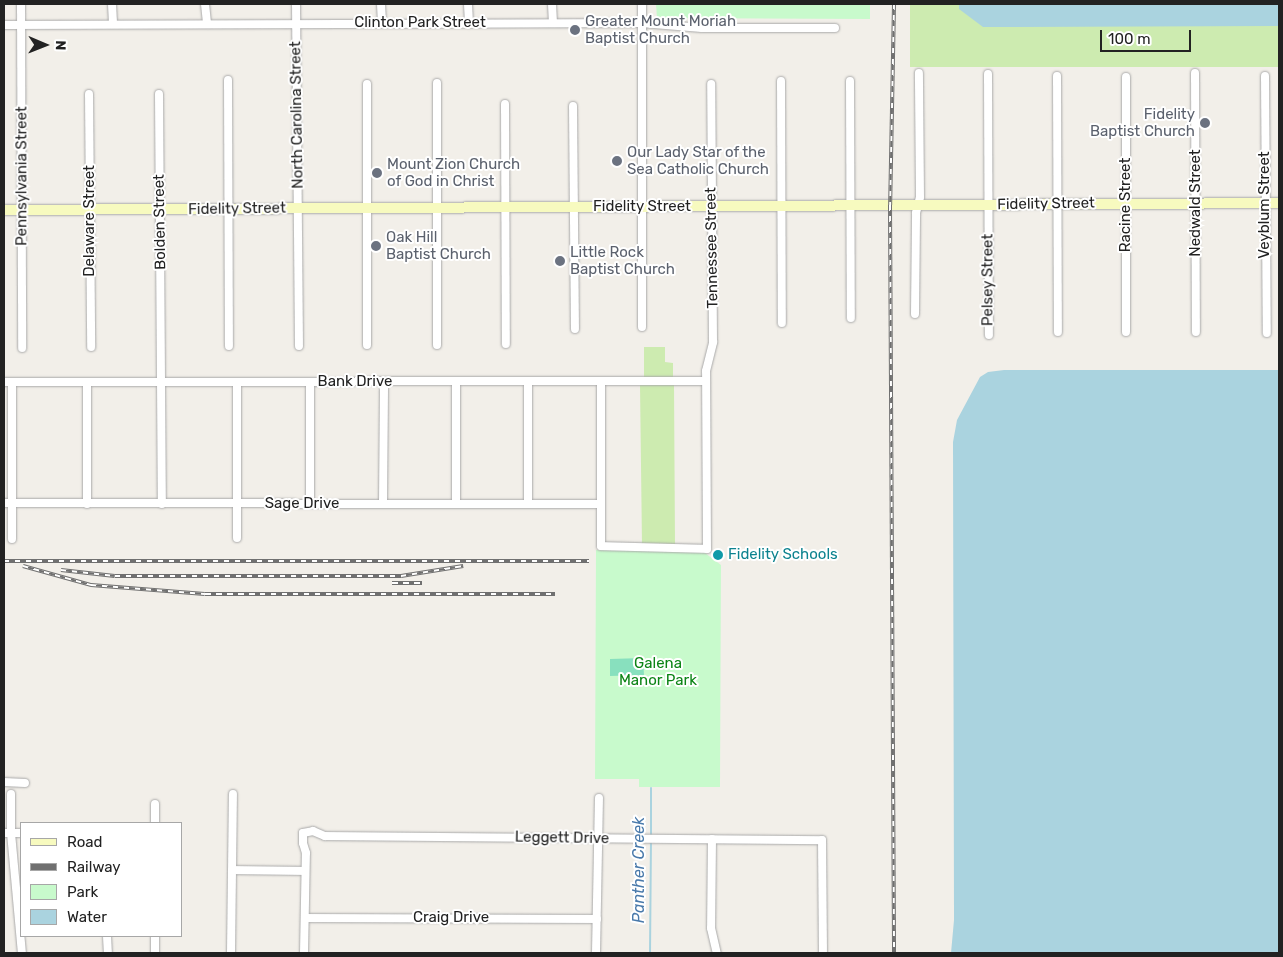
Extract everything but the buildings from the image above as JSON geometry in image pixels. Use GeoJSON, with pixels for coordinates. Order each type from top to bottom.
{"type":"FeatureCollection","features":[{"type":"Feature","properties":{"kind":"main road","name":"Fidelity Street"},"geometry":{"type":"LineString","coordinates":[[4,210],[850,207],[919,204],[988,206],[1126,203],[1279,203]]}},
{"type":"Feature","properties":{"kind":"street","name":"Pennsylvania Street"},"geometry":{"type":"LineString","coordinates":[[20,4],[22,348]]}},
{"type":"Feature","properties":{"kind":"street"},"geometry":{"type":"LineString","coordinates":[[112,4],[113,24]]}},
{"type":"Feature","properties":{"kind":"street"},"geometry":{"type":"LineString","coordinates":[[205,4],[207,23]]}},
{"type":"Feature","properties":{"kind":"street","name":"North Carolina Street"},"geometry":{"type":"LineString","coordinates":[[296,4],[299,346]]}},
{"type":"Feature","properties":{"kind":"street"},"geometry":{"type":"LineString","coordinates":[[381,4],[382,24]]}},
{"type":"Feature","properties":{"kind":"street"},"geometry":{"type":"LineString","coordinates":[[468,4],[469,24]]}},
{"type":"Feature","properties":{"kind":"street"},"geometry":{"type":"LineString","coordinates":[[552,4],[553,23]]}},
{"type":"Feature","properties":{"kind":"street"},"geometry":{"type":"LineString","coordinates":[[642,4],[642,327]]}},
{"type":"Feature","properties":{"kind":"street","name":"Clinton Park Street"},"geometry":{"type":"LineString","coordinates":[[4,25],[642,23],[702,28],[835,28]]}},
{"type":"Feature","properties":{"kind":"street"},"geometry":{"type":"LineString","coordinates":[[915,314],[919,204],[919,73]]}},
{"type":"Feature","properties":{"kind":"street","name":"Nedwald Street"},"geometry":{"type":"LineString","coordinates":[[1195,73],[1196,332]]}},
{"type":"Feature","properties":{"kind":"street","name":"Pelsey Street"},"geometry":{"type":"LineString","coordinates":[[988,74],[989,335]]}},
{"type":"Feature","properties":{"kind":"street"},"geometry":{"type":"LineString","coordinates":[[1057,76],[1058,332]]}},
{"type":"Feature","properties":{"kind":"street","name":"Veyblum Street"},"geometry":{"type":"LineString","coordinates":[[1265,76],[1264,203],[1267,333]]}},
{"type":"Feature","properties":{"kind":"street","name":"Racine Street"},"geometry":{"type":"LineString","coordinates":[[1126,77],[1126,332]]}},
{"type":"Feature","properties":{"kind":"street"},"geometry":{"type":"LineString","coordinates":[[228,80],[229,346]]}},
{"type":"Feature","properties":{"kind":"street"},"geometry":{"type":"LineString","coordinates":[[781,81],[782,323]]}},
{"type":"Feature","properties":{"kind":"street"},"geometry":{"type":"LineString","coordinates":[[850,81],[851,318]]}},
{"type":"Feature","properties":{"kind":"street"},"geometry":{"type":"LineString","coordinates":[[437,83],[437,345]]}},
{"type":"Feature","properties":{"kind":"street"},"geometry":{"type":"LineString","coordinates":[[367,84],[367,345]]}},
{"type":"Feature","properties":{"kind":"street","name":"Tennessee Street"},"geometry":{"type":"LineString","coordinates":[[601,504],[601,546],[707,548],[706,382],[713,342],[711,84]]}},
{"type":"Feature","properties":{"kind":"street","name":"Delaware Street"},"geometry":{"type":"LineString","coordinates":[[89,94],[91,348]]}},
{"type":"Feature","properties":{"kind":"street","name":"Bolden Street"},"geometry":{"type":"LineString","coordinates":[[159,94],[162,504]]}},
{"type":"Feature","properties":{"kind":"street"},"geometry":{"type":"LineString","coordinates":[[505,104],[506,344]]}},
{"type":"Feature","properties":{"kind":"street"},"geometry":{"type":"LineString","coordinates":[[573,106],[575,329]]}},
{"type":"Feature","properties":{"kind":"street","name":"Bank Drive"},"geometry":{"type":"LineString","coordinates":[[4,382],[706,382]]}},
{"type":"Feature","properties":{"kind":"street"},"geometry":{"type":"LineString","coordinates":[[12,382],[12,539]]}},
{"type":"Feature","properties":{"kind":"street"},"geometry":{"type":"LineString","coordinates":[[87,504],[88,382]]}},
{"type":"Feature","properties":{"kind":"street"},"geometry":{"type":"LineString","coordinates":[[237,382],[237,538]]}},
{"type":"Feature","properties":{"kind":"street"},"geometry":{"type":"LineString","coordinates":[[310,382],[310,504]]}},
{"type":"Feature","properties":{"kind":"street"},"geometry":{"type":"LineString","coordinates":[[383,504],[384,382]]}},
{"type":"Feature","properties":{"kind":"street"},"geometry":{"type":"LineString","coordinates":[[456,382],[456,503]]}},
{"type":"Feature","properties":{"kind":"street"},"geometry":{"type":"LineString","coordinates":[[528,382],[528,504]]}},
{"type":"Feature","properties":{"kind":"street"},"geometry":{"type":"LineString","coordinates":[[601,382],[601,504]]}},
{"type":"Feature","properties":{"kind":"street","name":"Sage Drive"},"geometry":{"type":"LineString","coordinates":[[4,503],[601,504]]}},
{"type":"Feature","properties":{"kind":"street"},"geometry":{"type":"LineString","coordinates":[[4,782],[25,783]]}},
{"type":"Feature","properties":{"kind":"street"},"geometry":{"type":"LineString","coordinates":[[11,794],[7,833],[22,953]]}},
{"type":"Feature","properties":{"kind":"street"},"geometry":{"type":"LineString","coordinates":[[230,953],[233,794]]}},
{"type":"Feature","properties":{"kind":"street"},"geometry":{"type":"LineString","coordinates":[[596,953],[599,798]]}},
{"type":"Feature","properties":{"kind":"street"},"geometry":{"type":"LineString","coordinates":[[155,804],[155,822]]}},
{"type":"Feature","properties":{"kind":"street"},"geometry":{"type":"LineString","coordinates":[[7,833],[20,833]]}},
{"type":"Feature","properties":{"kind":"street","name":"Leggett Drive"},"geometry":{"type":"LineString","coordinates":[[305,871],[304,833],[822,840],[823,953]]}},
{"type":"Feature","properties":{"kind":"street"},"geometry":{"type":"LineString","coordinates":[[712,839],[711,928],[717,953]]}},
{"type":"Feature","properties":{"kind":"street"},"geometry":{"type":"LineString","coordinates":[[232,870],[305,871],[304,953]]}},
{"type":"Feature","properties":{"kind":"street","name":"Craig Drive"},"geometry":{"type":"LineString","coordinates":[[304,918],[597,919]]}},
{"type":"Feature","properties":{"kind":"street"},"geometry":{"type":"LineString","coordinates":[[107,937],[108,953]]}},
{"type":"Feature","properties":{"kind":"street"},"geometry":{"type":"LineString","coordinates":[[155,937],[155,953]]}},
{"type":"Feature","properties":{"kind":"green space"},"geometry":{"type":"Polygon","coordinates":[[[656,4],[870,4],[870,19],[657,18],[656,4]]]}},
{"type":"Feature","properties":{"kind":"green space"},"geometry":{"type":"Polygon","coordinates":[[[910,4],[1279,4],[1279,67],[910,67],[910,4]]]}},
{"type":"Feature","properties":{"kind":"green space"},"geometry":{"type":"Polygon","coordinates":[[[644,347],[665,347],[665,362],[673,363],[673,378],[644,378],[644,347]]]}},
{"type":"Feature","properties":{"kind":"green space"},"geometry":{"type":"Polygon","coordinates":[[[640,385],[674,385],[675,545],[642,545],[640,385]]]}},
{"type":"Feature","properties":{"kind":"green space","name":"Galena Manor Park"},"geometry":{"type":"Polygon","coordinates":[[[596,550],[701,550],[721,565],[720,787],[639,787],[639,779],[595,779],[596,550]]]}},
{"type":"Feature","properties":{"kind":"green space"},"geometry":{"type":"Polygon","coordinates":[[[643,658],[644,675],[610,676],[610,659],[643,658]]]}},
{"type":"Feature","properties":{"kind":"water"},"geometry":{"type":"Polygon","coordinates":[[[959,4],[1279,4],[1279,26],[983,27],[959,9],[959,4]]]}},
{"type":"Feature","properties":{"kind":"water"},"geometry":{"type":"Polygon","coordinates":[[[1004,370],[1279,370],[1279,953],[951,953],[954,920],[953,442],[957,420],[980,377],[988,372],[1004,370]]]}},
{"type":"Feature","properties":{"kind":"waterway","name":"Panther Creek"},"geometry":{"type":"LineString","coordinates":[[651,788],[651,837]]}},
{"type":"Feature","properties":{"kind":"waterway","name":"Panther Creek"},"geometry":{"type":"LineString","coordinates":[[650,953],[651,842]]}},
{"type":"Feature","properties":{"kind":"railway"},"geometry":{"type":"LineString","coordinates":[[894,4],[890,205],[894,953]]}},
{"type":"Feature","properties":{"kind":"railway"},"geometry":{"type":"LineString","coordinates":[[4,561],[589,561]]}},
{"type":"Feature","properties":{"kind":"railway"},"geometry":{"type":"LineString","coordinates":[[23,566],[91,585],[205,594],[555,594]]}},
{"type":"Feature","properties":{"kind":"railway"},"geometry":{"type":"LineString","coordinates":[[61,570],[115,576],[401,576],[463,566]]}},
{"type":"Feature","properties":{"kind":"railway"},"geometry":{"type":"LineString","coordinates":[[392,583],[422,583]]}},
{"type":"Feature","properties":{"kind":"place","name":"Greater Mount Moriah Baptist Church"},"geometry":{"type":"Point","coordinates":[575,30]}},
{"type":"Feature","properties":{"kind":"place","name":"Fidelity Baptist Church"},"geometry":{"type":"Point","coordinates":[1205,123]}},
{"type":"Feature","properties":{"kind":"place","name":"Our Lady Star of the Sea Catholic Church"},"geometry":{"type":"Point","coordinates":[617,161]}},
{"type":"Feature","properties":{"kind":"place","name":"Mount Zion Church of God in Christ"},"geometry":{"type":"Point","coordinates":[377,173]}},
{"type":"Feature","properties":{"kind":"place","name":"Oak Hill Baptist Church"},"geometry":{"type":"Point","coordinates":[376,246]}},
{"type":"Feature","properties":{"kind":"place","name":"Little Rock Baptist Church"},"geometry":{"type":"Point","coordinates":[560,261]}},
{"type":"Feature","properties":{"kind":"place","name":"Fidelity Schools"},"geometry":{"type":"Point","coordinates":[718,555]}}]}
